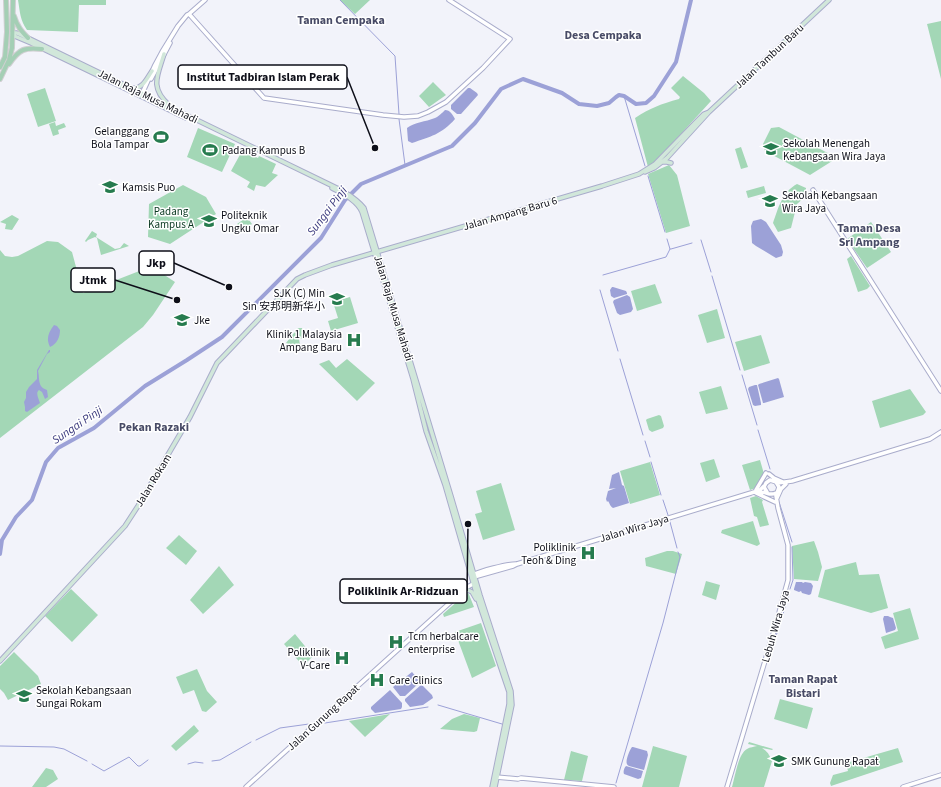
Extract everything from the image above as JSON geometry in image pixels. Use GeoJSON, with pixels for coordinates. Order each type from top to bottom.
{"type":"FeatureCollection","features":[{"type":"Feature","properties":{"kind":"main road"},"geometry":{"type":"LineString","coordinates":[[7,0],[9,32],[12,34]]}},
{"type":"Feature","properties":{"kind":"main road"},"geometry":{"type":"LineString","coordinates":[[5,57],[7,0]]}},
{"type":"Feature","properties":{"kind":"main road"},"geometry":{"type":"LineString","coordinates":[[5,71],[12,48],[13,0]]}},
{"type":"Feature","properties":{"kind":"main road","name":"Jalan Tambun Baru"},"geometry":{"type":"LineString","coordinates":[[667,157],[709,112],[829,0]]}},
{"type":"Feature","properties":{"kind":"main road"},"geometry":{"type":"LineString","coordinates":[[13,12],[18,27],[28,38]]}},
{"type":"Feature","properties":{"kind":"main road","name":"Jalan Raja Musa Mahadi"},"geometry":{"type":"LineString","coordinates":[[12,34],[17,33],[28,38],[343,192]]}},
{"type":"Feature","properties":{"kind":"main road"},"geometry":{"type":"LineString","coordinates":[[0,67],[5,57],[9,38],[12,34]]}},
{"type":"Feature","properties":{"kind":"main road","name":"Jalan Raja Musa Mahadi"},"geometry":{"type":"LineString","coordinates":[[12,34],[172,108],[343,192],[353,198],[360,208],[376,252],[453,502],[473,576],[478,603],[507,685],[509,698],[495,787]]}},
{"type":"Feature","properties":{"kind":"main road"},"geometry":{"type":"LineString","coordinates":[[0,79],[15,56],[23,49],[42,49]]}},
{"type":"Feature","properties":{"kind":"main road"},"geometry":{"type":"LineString","coordinates":[[164,54],[157,74],[156,84],[160,94],[172,108]]}},
{"type":"Feature","properties":{"kind":"main road"},"geometry":{"type":"LineString","coordinates":[[126,86],[134,88],[139,87],[144,84],[152,71]]}},
{"type":"Feature","properties":{"kind":"main road","name":"Jalan Tambun Baru"},"geometry":{"type":"LineString","coordinates":[[673,146],[704,114],[709,112]]}},
{"type":"Feature","properties":{"kind":"main road"},"geometry":{"type":"LineString","coordinates":[[650,168],[664,157],[667,157],[673,146]]}},
{"type":"Feature","properties":{"kind":"main road","name":"Jalan Ampang Baru 6"},"geometry":{"type":"LineString","coordinates":[[642,172],[650,168],[661,159],[673,146]]}},
{"type":"Feature","properties":{"kind":"main road","name":"Jalan Ampang Baru 6"},"geometry":{"type":"LineString","coordinates":[[289,287],[301,276],[332,265],[602,186],[651,170],[667,157]]}},
{"type":"Feature","properties":{"kind":"main road"},"geometry":{"type":"LineString","coordinates":[[659,164],[667,162],[671,163]]}},
{"type":"Feature","properties":{"kind":"main road","name":"Jalan Raja Musa Mahadi"},"geometry":{"type":"LineString","coordinates":[[376,252],[413,379],[426,431],[430,439],[473,576]]}},
{"type":"Feature","properties":{"kind":"main road","name":"Jalan Rokam"},"geometry":{"type":"LineString","coordinates":[[0,662],[125,526],[190,417],[217,363],[289,287]]}},
{"type":"Feature","properties":{"kind":"main road"},"geometry":{"type":"LineString","coordinates":[[413,379],[421,407],[425,412],[423,414],[430,439]]}},
{"type":"Feature","properties":{"kind":"main road","name":"Jalan Raja Musa Mahadi"},"geometry":{"type":"LineString","coordinates":[[475,586],[504,668],[512,698],[512,705],[496,776],[492,787]]}},
{"type":"Feature","properties":{"kind":"main road"},"geometry":{"type":"LineString","coordinates":[[464,591],[468,590],[472,592],[478,603]]}},
{"type":"Feature","properties":{"kind":"street"},"geometry":{"type":"LineString","coordinates":[[142,94],[152,71],[178,26],[184,18],[205,0]]}},
{"type":"Feature","properties":{"kind":"street"},"geometry":{"type":"LineString","coordinates":[[189,14],[264,98],[404,117],[418,116],[446,102],[483,68],[510,39],[449,0]]}},
{"type":"Feature","properties":{"kind":"street"},"geometry":{"type":"LineString","coordinates":[[142,94],[178,30],[189,14]]}},
{"type":"Feature","properties":{"kind":"street"},"geometry":{"type":"LineString","coordinates":[[813,190],[941,390]]}},
{"type":"Feature","properties":{"kind":"street"},"geometry":{"type":"LineString","coordinates":[[778,485],[930,439],[941,432]]}},
{"type":"Feature","properties":{"kind":"street"},"geometry":{"type":"LineString","coordinates":[[767,474],[784,483],[776,502],[754,492],[767,474]]}},
{"type":"Feature","properties":{"kind":"street"},"geometry":{"type":"LineString","coordinates":[[770,480],[774,481],[778,485],[776,493],[768,493],[764,489],[764,486],[770,480]]}},
{"type":"Feature","properties":{"kind":"street","name":"Jalan Wira Jaya"},"geometry":{"type":"LineString","coordinates":[[473,576],[754,492],[760,490],[764,486]]}},
{"type":"Feature","properties":{"kind":"street","name":"Jalan Wira Jaya"},"geometry":{"type":"LineString","coordinates":[[754,492],[764,491],[768,493]]}},
{"type":"Feature","properties":{"kind":"street","name":"Lebuh Wira Jaya"},"geometry":{"type":"LineString","coordinates":[[727,787],[788,580],[788,545],[776,502],[768,493]]}},
{"type":"Feature","properties":{"kind":"street","name":"Lebuh Wira Jaya"},"geometry":{"type":"LineString","coordinates":[[776,493],[776,502]]}},
{"type":"Feature","properties":{"kind":"street","name":"Jalan Gunung Rapat"},"geometry":{"type":"LineString","coordinates":[[454,599],[456,599],[464,591],[475,586]]}},
{"type":"Feature","properties":{"kind":"street","name":"Jalan Gunung Rapat"},"geometry":{"type":"LineString","coordinates":[[246,787],[454,599],[462,590],[475,586]]}},
{"type":"Feature","properties":{"kind":"street"},"geometry":{"type":"LineString","coordinates":[[903,787],[941,774]]}},
{"type":"Feature","properties":{"kind":"street"},"geometry":{"type":"LineString","coordinates":[[496,776],[614,787]]}},
{"type":"Feature","properties":{"kind":"green space"},"geometry":{"type":"Polygon","coordinates":[[[18,0],[106,0],[106,5],[79,5],[78,32],[27,30],[22,19],[18,0]]]}},
{"type":"Feature","properties":{"kind":"green space"},"geometry":{"type":"Polygon","coordinates":[[[340,0],[370,0],[355,14],[340,0]]]}},
{"type":"Feature","properties":{"kind":"green space"},"geometry":{"type":"Polygon","coordinates":[[[941,21],[941,79],[927,24],[941,21]]]}},
{"type":"Feature","properties":{"kind":"green space"},"geometry":{"type":"Polygon","coordinates":[[[683,76],[704,93],[711,101],[659,158],[648,167],[635,118],[656,107],[679,99],[680,97],[671,88],[683,76]]]}},
{"type":"Feature","properties":{"kind":"green space"},"geometry":{"type":"Polygon","coordinates":[[[433,82],[446,95],[429,107],[419,96],[433,82]]]}},
{"type":"Feature","properties":{"kind":"green space"},"geometry":{"type":"Polygon","coordinates":[[[45,88],[56,121],[38,127],[27,94],[45,88]]]}},
{"type":"Feature","properties":{"kind":"green space"},"geometry":{"type":"Polygon","coordinates":[[[55,122],[56,126],[64,123],[66,127],[58,130],[59,134],[53,136],[49,124],[55,122]]]}},
{"type":"Feature","properties":{"kind":"green space"},"geometry":{"type":"Polygon","coordinates":[[[779,127],[837,158],[810,175],[765,151],[763,144],[771,128],[779,127]]]}},
{"type":"Feature","properties":{"kind":"green space","name":"Padang Kampus B"},"geometry":{"type":"Polygon","coordinates":[[[198,128],[235,144],[222,172],[187,157],[198,128]]]}},
{"type":"Feature","properties":{"kind":"green space"},"geometry":{"type":"Polygon","coordinates":[[[741,147],[748,167],[741,169],[735,149],[741,147]]]}},
{"type":"Feature","properties":{"kind":"green space"},"geometry":{"type":"Polygon","coordinates":[[[242,151],[258,158],[259,156],[276,164],[272,173],[278,175],[265,187],[256,185],[254,191],[247,187],[250,182],[231,171],[242,151]]]}},
{"type":"Feature","properties":{"kind":"green space"},"geometry":{"type":"Polygon","coordinates":[[[669,165],[677,175],[690,226],[666,233],[648,174],[669,165]]]}},
{"type":"Feature","properties":{"kind":"green space"},"geometry":{"type":"Polygon","coordinates":[[[797,184],[806,188],[806,196],[797,204],[791,228],[778,232],[773,223],[779,207],[784,196],[797,184]]]}},
{"type":"Feature","properties":{"kind":"green space","name":"Padang Kampus A"},"geometry":{"type":"Polygon","coordinates":[[[183,185],[206,197],[216,214],[170,244],[148,237],[149,204],[183,185]]]}},
{"type":"Feature","properties":{"kind":"green space"},"geometry":{"type":"Polygon","coordinates":[[[764,186],[766,193],[748,198],[746,191],[764,186]]]}},
{"type":"Feature","properties":{"kind":"green space"},"geometry":{"type":"Polygon","coordinates":[[[12,215],[19,219],[12,230],[5,229],[6,224],[0,222],[12,215]]]}},
{"type":"Feature","properties":{"kind":"green space"},"geometry":{"type":"Polygon","coordinates":[[[247,217],[252,224],[242,231],[237,224],[247,217]]]}},
{"type":"Feature","properties":{"kind":"green space"},"geometry":{"type":"Polygon","coordinates":[[[871,222],[891,252],[867,268],[847,239],[871,222]]]}},
{"type":"Feature","properties":{"kind":"green space"},"geometry":{"type":"Polygon","coordinates":[[[92,231],[97,234],[96,237],[115,249],[120,248],[124,243],[129,246],[101,255],[97,238],[95,237],[86,242],[85,241],[92,231]]]}},
{"type":"Feature","properties":{"kind":"green space"},"geometry":{"type":"Polygon","coordinates":[[[47,241],[58,242],[72,252],[83,293],[147,268],[154,268],[175,282],[143,327],[0,438],[0,250],[5,256],[18,256],[47,241]]]}},
{"type":"Feature","properties":{"kind":"green space"},"geometry":{"type":"Polygon","coordinates":[[[851,256],[870,286],[867,289],[858,292],[847,259],[851,256]]]}},
{"type":"Feature","properties":{"kind":"green space"},"geometry":{"type":"Polygon","coordinates":[[[655,284],[662,303],[637,311],[631,291],[655,284]]]}},
{"type":"Feature","properties":{"kind":"green space"},"geometry":{"type":"Polygon","coordinates":[[[350,297],[358,323],[331,331],[328,321],[338,318],[333,302],[350,297]]]}},
{"type":"Feature","properties":{"kind":"green space"},"geometry":{"type":"Polygon","coordinates":[[[717,309],[725,338],[707,343],[698,315],[717,309]]]}},
{"type":"Feature","properties":{"kind":"green space"},"geometry":{"type":"Polygon","coordinates":[[[298,328],[302,328],[305,338],[299,339],[300,345],[295,351],[286,343],[298,328]]]}},
{"type":"Feature","properties":{"kind":"green space"},"geometry":{"type":"Polygon","coordinates":[[[761,335],[770,363],[744,371],[735,342],[761,335]]]}},
{"type":"Feature","properties":{"kind":"green space"},"geometry":{"type":"Polygon","coordinates":[[[347,359],[375,383],[357,401],[319,364],[329,360],[336,368],[347,359]]]}},
{"type":"Feature","properties":{"kind":"green space"},"geometry":{"type":"Polygon","coordinates":[[[721,386],[728,409],[706,414],[699,392],[721,386]]]}},
{"type":"Feature","properties":{"kind":"green space"},"geometry":{"type":"Polygon","coordinates":[[[910,389],[926,412],[923,415],[880,428],[872,401],[910,389]]]}},
{"type":"Feature","properties":{"kind":"green space"},"geometry":{"type":"Polygon","coordinates":[[[659,415],[661,416],[664,426],[663,428],[652,432],[649,430],[646,420],[659,415]]]}},
{"type":"Feature","properties":{"kind":"green space"},"geometry":{"type":"Polygon","coordinates":[[[714,459],[720,477],[706,482],[700,463],[714,459]]]}},
{"type":"Feature","properties":{"kind":"green space"},"geometry":{"type":"Polygon","coordinates":[[[760,460],[764,474],[756,488],[750,490],[742,465],[760,460]]]}},
{"type":"Feature","properties":{"kind":"green space"},"geometry":{"type":"Polygon","coordinates":[[[650,462],[660,495],[630,504],[620,471],[650,462]]]}},
{"type":"Feature","properties":{"kind":"green space"},"geometry":{"type":"Polygon","coordinates":[[[501,483],[515,530],[483,540],[475,514],[482,512],[476,491],[501,483]]]}},
{"type":"Feature","properties":{"kind":"green space"},"geometry":{"type":"Polygon","coordinates":[[[756,496],[763,500],[762,502],[769,525],[760,527],[757,517],[754,516],[750,498],[756,496]]]}},
{"type":"Feature","properties":{"kind":"green space"},"geometry":{"type":"Polygon","coordinates":[[[753,521],[760,544],[757,546],[721,533],[722,530],[753,521]]]}},
{"type":"Feature","properties":{"kind":"green space"},"geometry":{"type":"Polygon","coordinates":[[[179,535],[197,551],[186,565],[166,548],[179,535]]]}},
{"type":"Feature","properties":{"kind":"green space"},"geometry":{"type":"Polygon","coordinates":[[[814,541],[822,567],[818,581],[794,579],[792,546],[814,541]]]}},
{"type":"Feature","properties":{"kind":"green space"},"geometry":{"type":"Polygon","coordinates":[[[667,551],[682,554],[676,574],[646,566],[645,558],[667,551]]]}},
{"type":"Feature","properties":{"kind":"green space"},"geometry":{"type":"Polygon","coordinates":[[[856,562],[859,575],[879,574],[888,608],[871,613],[818,597],[825,570],[856,562]]]}},
{"type":"Feature","properties":{"kind":"green space"},"geometry":{"type":"Polygon","coordinates":[[[219,566],[234,585],[203,614],[190,600],[219,566]]]}},
{"type":"Feature","properties":{"kind":"green space"},"geometry":{"type":"Polygon","coordinates":[[[706,581],[720,585],[716,600],[702,595],[706,581]]]}},
{"type":"Feature","properties":{"kind":"green space"},"geometry":{"type":"Polygon","coordinates":[[[71,589],[98,615],[72,642],[45,616],[71,589]]]}},
{"type":"Feature","properties":{"kind":"green space"},"geometry":{"type":"Polygon","coordinates":[[[468,592],[474,607],[444,617],[443,614],[468,592]]]}},
{"type":"Feature","properties":{"kind":"green space"},"geometry":{"type":"Polygon","coordinates":[[[910,608],[919,639],[885,649],[881,637],[898,631],[893,613],[910,608]]]}},
{"type":"Feature","properties":{"kind":"green space"},"geometry":{"type":"Polygon","coordinates":[[[481,623],[496,666],[472,678],[455,632],[481,623]]]}},
{"type":"Feature","properties":{"kind":"green space"},"geometry":{"type":"Polygon","coordinates":[[[295,634],[313,656],[303,666],[284,644],[295,634]]]}},
{"type":"Feature","properties":{"kind":"green space"},"geometry":{"type":"Polygon","coordinates":[[[14,652],[38,676],[41,684],[8,700],[0,689],[0,666],[14,652]]]}},
{"type":"Feature","properties":{"kind":"green space"},"geometry":{"type":"Polygon","coordinates":[[[197,669],[207,691],[217,702],[206,712],[202,711],[194,690],[183,694],[176,677],[197,669]]]}},
{"type":"Feature","properties":{"kind":"green space"},"geometry":{"type":"Polygon","coordinates":[[[780,699],[813,708],[807,729],[774,719],[780,699]]]}},
{"type":"Feature","properties":{"kind":"green space"},"geometry":{"type":"Polygon","coordinates":[[[390,714],[365,737],[349,721],[390,714]]]}},
{"type":"Feature","properties":{"kind":"green space"},"geometry":{"type":"Polygon","coordinates":[[[464,714],[480,718],[477,731],[440,729],[452,719],[464,714]]]}},
{"type":"Feature","properties":{"kind":"green space"},"geometry":{"type":"Polygon","coordinates":[[[194,725],[199,731],[176,751],[171,746],[194,725]]]}},
{"type":"Feature","properties":{"kind":"green space"},"geometry":{"type":"Polygon","coordinates":[[[749,742],[773,749],[762,748],[768,753],[772,761],[764,787],[732,787],[741,756],[747,749],[757,746],[748,744],[749,742]]]}},
{"type":"Feature","properties":{"kind":"green space"},"geometry":{"type":"Polygon","coordinates":[[[653,746],[687,756],[679,787],[642,787],[653,746]]]}},
{"type":"Feature","properties":{"kind":"green space"},"geometry":{"type":"Polygon","coordinates":[[[898,748],[903,762],[831,786],[830,783],[833,775],[848,771],[846,763],[898,748]]]}},
{"type":"Feature","properties":{"kind":"green space"},"geometry":{"type":"Polygon","coordinates":[[[571,751],[588,756],[582,781],[564,780],[571,751]]]}},
{"type":"Feature","properties":{"kind":"green space"},"geometry":{"type":"Polygon","coordinates":[[[46,768],[53,770],[58,779],[46,787],[32,787],[46,768]]]}},
{"type":"Feature","properties":{"kind":"water"},"geometry":{"type":"Polygon","coordinates":[[[468,88],[478,95],[461,114],[457,114],[451,109],[451,105],[468,88]]]}},
{"type":"Feature","properties":{"kind":"water"},"geometry":{"type":"Polygon","coordinates":[[[445,110],[450,112],[455,119],[450,124],[424,139],[412,143],[408,141],[407,128],[413,124],[436,117],[445,110]]]}},
{"type":"Feature","properties":{"kind":"water"},"geometry":{"type":"Polygon","coordinates":[[[761,219],[766,222],[781,245],[783,252],[782,256],[776,258],[752,243],[751,226],[753,221],[761,219]]]}},
{"type":"Feature","properties":{"kind":"water"},"geometry":{"type":"Polygon","coordinates":[[[612,287],[626,291],[627,294],[614,298],[611,296],[610,290],[612,287]]]}},
{"type":"Feature","properties":{"kind":"water"},"geometry":{"type":"Polygon","coordinates":[[[627,295],[630,297],[633,309],[631,312],[620,315],[617,313],[613,302],[614,300],[627,295]]]}},
{"type":"Feature","properties":{"kind":"water"},"geometry":{"type":"Polygon","coordinates":[[[54,325],[60,330],[58,340],[50,347],[48,336],[54,325]]]}},
{"type":"Feature","properties":{"kind":"water"},"geometry":{"type":"Polygon","coordinates":[[[49,350],[50,352],[47,354],[38,371],[40,385],[47,390],[48,397],[45,399],[42,392],[39,390],[37,394],[40,403],[27,412],[25,411],[24,402],[26,392],[37,379],[37,370],[49,350]]]}},
{"type":"Feature","properties":{"kind":"water"},"geometry":{"type":"Polygon","coordinates":[[[778,378],[784,397],[763,403],[758,385],[778,378]]]}},
{"type":"Feature","properties":{"kind":"water"},"geometry":{"type":"Polygon","coordinates":[[[757,385],[761,405],[755,406],[753,405],[748,389],[749,387],[757,385]]]}},
{"type":"Feature","properties":{"kind":"water"},"geometry":{"type":"Polygon","coordinates":[[[619,472],[629,503],[613,508],[606,499],[608,491],[616,488],[609,489],[612,475],[619,472]]]}},
{"type":"Feature","properties":{"kind":"water"},"geometry":{"type":"Polygon","coordinates":[[[796,582],[811,583],[813,586],[811,594],[809,595],[802,593],[801,591],[799,592],[794,590],[796,582]]]}},
{"type":"Feature","properties":{"kind":"water"},"geometry":{"type":"Polygon","coordinates":[[[884,616],[893,618],[896,628],[895,630],[886,633],[883,619],[884,616]]]}},
{"type":"Feature","properties":{"kind":"water"},"geometry":{"type":"Polygon","coordinates":[[[412,672],[418,679],[419,683],[405,696],[400,696],[393,687],[412,672]]]}},
{"type":"Feature","properties":{"kind":"water"},"geometry":{"type":"Polygon","coordinates":[[[421,685],[432,695],[433,698],[423,705],[410,707],[405,699],[421,685]]]}},
{"type":"Feature","properties":{"kind":"water"},"geometry":{"type":"Polygon","coordinates":[[[390,690],[402,703],[401,709],[375,713],[371,707],[390,690]]]}},
{"type":"Feature","properties":{"kind":"water"},"geometry":{"type":"Polygon","coordinates":[[[632,747],[647,751],[648,755],[644,770],[627,765],[627,758],[632,747]]]}},
{"type":"Feature","properties":{"kind":"water"},"geometry":{"type":"Polygon","coordinates":[[[626,766],[643,771],[641,778],[638,779],[624,774],[626,766]]]}},
{"type":"Feature","properties":{"kind":"waterway"},"geometry":{"type":"LineString","coordinates":[[340,0],[395,56],[399,114]]}},
{"type":"Feature","properties":{"kind":"waterway","name":"Sungai Pinji"},"geometry":{"type":"LineString","coordinates":[[0,554],[2,540],[16,517],[32,500],[46,462],[58,448],[94,428],[145,386],[222,337],[321,238],[345,200],[361,184],[452,146],[475,123],[501,89],[523,79],[562,93],[579,104],[597,106],[609,103],[619,95],[624,96],[636,104],[646,103],[654,96],[676,62],[691,0]]}},
{"type":"Feature","properties":{"kind":"waterway"},"geometry":{"type":"LineString","coordinates":[[624,96],[645,166]]}},
{"type":"Feature","properties":{"kind":"waterway"},"geometry":{"type":"LineString","coordinates":[[399,119],[405,165]]}},
{"type":"Feature","properties":{"kind":"waterway"},"geometry":{"type":"LineString","coordinates":[[648,176],[665,232]]}},
{"type":"Feature","properties":{"kind":"waterway"},"geometry":{"type":"LineString","coordinates":[[603,275],[666,257],[670,249],[667,239]]}},
{"type":"Feature","properties":{"kind":"waterway"},"geometry":{"type":"LineString","coordinates":[[701,240],[711,272]]}},
{"type":"Feature","properties":{"kind":"waterway"},"geometry":{"type":"LineString","coordinates":[[670,249],[692,243]]}},
{"type":"Feature","properties":{"kind":"waterway"},"geometry":{"type":"LineString","coordinates":[[712,276],[740,370]]}},
{"type":"Feature","properties":{"kind":"waterway"},"geometry":{"type":"LineString","coordinates":[[600,290],[618,351]]}},
{"type":"Feature","properties":{"kind":"waterway"},"geometry":{"type":"LineString","coordinates":[[620,359],[643,435]]}},
{"type":"Feature","properties":{"kind":"waterway"},"geometry":{"type":"LineString","coordinates":[[742,375],[757,425]]}},
{"type":"Feature","properties":{"kind":"waterway"},"geometry":{"type":"LineString","coordinates":[[758,430],[770,469]]}},
{"type":"Feature","properties":{"kind":"waterway"},"geometry":{"type":"LineString","coordinates":[[645,441],[650,457]]}},
{"type":"Feature","properties":{"kind":"waterway"},"geometry":{"type":"LineString","coordinates":[[651,462],[661,495]]}},
{"type":"Feature","properties":{"kind":"waterway"},"geometry":{"type":"LineString","coordinates":[[663,500],[668,515]]}},
{"type":"Feature","properties":{"kind":"waterway"},"geometry":{"type":"LineString","coordinates":[[779,502],[792,542]]}},
{"type":"Feature","properties":{"kind":"waterway"},"geometry":{"type":"LineString","coordinates":[[670,522],[677,548]]}},
{"type":"Feature","properties":{"kind":"waterway"},"geometry":{"type":"LineString","coordinates":[[790,589],[793,580],[792,547]]}},
{"type":"Feature","properties":{"kind":"waterway"},"geometry":{"type":"LineString","coordinates":[[616,783],[663,623],[680,557],[678,552]]}},
{"type":"Feature","properties":{"kind":"waterway"},"geometry":{"type":"LineString","coordinates":[[769,658],[789,595]]}},
{"type":"Feature","properties":{"kind":"waterway"},"geometry":{"type":"LineString","coordinates":[[438,705],[502,724]]}},
{"type":"Feature","properties":{"kind":"waterway"},"geometry":{"type":"LineString","coordinates":[[325,723],[428,707]]}},
{"type":"Feature","properties":{"kind":"waterway"},"geometry":{"type":"LineString","coordinates":[[256,740],[280,728],[309,724]]}},
{"type":"Feature","properties":{"kind":"waterway"},"geometry":{"type":"LineString","coordinates":[[212,761],[220,760],[251,742]]}},
{"type":"Feature","properties":{"kind":"waterway"},"geometry":{"type":"LineString","coordinates":[[0,746],[54,747],[64,749],[87,761]]}},
{"type":"Feature","properties":{"kind":"waterway"},"geometry":{"type":"LineString","coordinates":[[92,764],[104,771],[129,757],[138,766],[148,760]]}},
{"type":"Feature","properties":{"kind":"waterway"},"geometry":{"type":"LineString","coordinates":[[188,764],[195,762],[203,763]]}},
{"type":"Feature","properties":{"kind":"place","name":"Gelanggang Bola Tampar"},"geometry":{"type":"Point","coordinates":[161,137]}},
{"type":"Feature","properties":{"kind":"place","name":"Institut Tadbiran Islam Perak"},"geometry":{"type":"Point","coordinates":[375,148]}},
{"type":"Feature","properties":{"kind":"place","name":"Sekolah Menengah Kebangsaan Wira Jaya"},"geometry":{"type":"Point","coordinates":[771,149]}},
{"type":"Feature","properties":{"kind":"place","name":"Padang Kampus B"},"geometry":{"type":"Point","coordinates":[210,150]}},
{"type":"Feature","properties":{"kind":"place","name":"Kamsis Puo"},"geometry":{"type":"Point","coordinates":[110,187]}},
{"type":"Feature","properties":{"kind":"place","name":"Sekolah Kebangsaan Wira Jaya"},"geometry":{"type":"Point","coordinates":[770,201]}},
{"type":"Feature","properties":{"kind":"place","name":"Politeknik Ungku Omar"},"geometry":{"type":"Point","coordinates":[209,221]}},
{"type":"Feature","properties":{"kind":"place","name":"Jkp"},"geometry":{"type":"Point","coordinates":[229,287]}},
{"type":"Feature","properties":{"kind":"place","name":"SJK (C) Min Sin 安邦明新华小"},"geometry":{"type":"Point","coordinates":[337,299]}},
{"type":"Feature","properties":{"kind":"place","name":"Jtmk"},"geometry":{"type":"Point","coordinates":[177,300]}},
{"type":"Feature","properties":{"kind":"place","name":"Jke"},"geometry":{"type":"Point","coordinates":[182,320]}},
{"type":"Feature","properties":{"kind":"place","name":"Klinik 1 Malaysia Ampang Baru"},"geometry":{"type":"Point","coordinates":[354,340]}},
{"type":"Feature","properties":{"kind":"place","name":"Poliklinik Ar-Ridzuan"},"geometry":{"type":"Point","coordinates":[468,524]}},
{"type":"Feature","properties":{"kind":"place","name":"Poliklinik Teoh & Ding"},"geometry":{"type":"Point","coordinates":[588,553]}},
{"type":"Feature","properties":{"kind":"place","name":"Tcm herbalcare enterprise"},"geometry":{"type":"Point","coordinates":[396,642]}},
{"type":"Feature","properties":{"kind":"place","name":"Poliklinik V-Care"},"geometry":{"type":"Point","coordinates":[342,658]}},
{"type":"Feature","properties":{"kind":"place","name":"Care Clinics"},"geometry":{"type":"Point","coordinates":[377,680]}},
{"type":"Feature","properties":{"kind":"place","name":"Sekolah Kebangsaan Sungai Rokam"},"geometry":{"type":"Point","coordinates":[24,696]}},
{"type":"Feature","properties":{"kind":"place","name":"SMK Gunung Rapat"},"geometry":{"type":"Point","coordinates":[779,761]}},
{"type":"Feature","properties":{"kind":"district","name":"Taman Cempaka"},"geometry":{"type":"Point","coordinates":[341,20]}},
{"type":"Feature","properties":{"kind":"district","name":"Desa Cempaka"},"geometry":{"type":"Point","coordinates":[603,35]}},
{"type":"Feature","properties":{"kind":"district","name":"Taman Desa Sri Ampang"},"geometry":{"type":"Point","coordinates":[869,235]}},
{"type":"Feature","properties":{"kind":"district","name":"Pekan Razaki"},"geometry":{"type":"Point","coordinates":[154,427]}},
{"type":"Feature","properties":{"kind":"district","name":"Taman Rapat Bistari"},"geometry":{"type":"Point","coordinates":[803,686]}}]}
